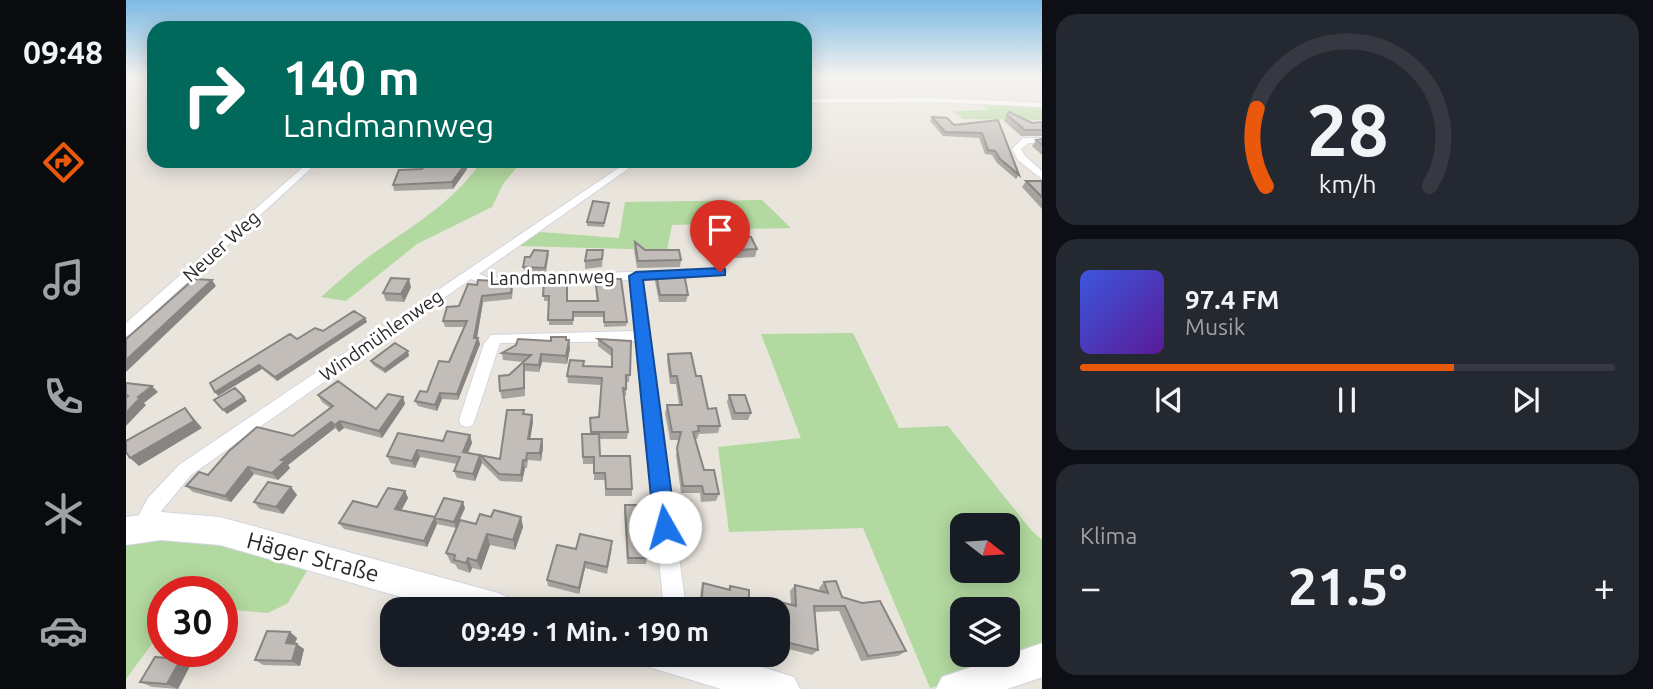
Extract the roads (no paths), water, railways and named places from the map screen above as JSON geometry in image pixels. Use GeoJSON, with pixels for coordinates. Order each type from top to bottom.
{"type":"FeatureCollection","features":[{"type":"Feature","properties":{"kind":"main road","name":"Häger Straße"},"geometry":{"type":"LineString","coordinates":[[134,529],[182,526],[220,531],[455,597]]}},
{"type":"Feature","properties":{"kind":"main road"},"geometry":{"type":"LineString","coordinates":[[954,689],[1042,660]]}},
{"type":"Feature","properties":{"kind":"main road"},"geometry":{"type":"LineString","coordinates":[[706,667],[782,689]]}},
{"type":"Feature","properties":{"kind":"street"},"geometry":{"type":"LineString","coordinates":[[1042,141],[1026,140],[1016,149],[1021,158],[1042,177]]}},
{"type":"Feature","properties":{"kind":"street","name":"Neuer Weg"},"geometry":{"type":"LineString","coordinates":[[126,331],[307,168]]}},
{"type":"Feature","properties":{"kind":"street","name":"Windmühlenweg"},"geometry":{"type":"LineString","coordinates":[[134,529],[185,470],[625,168]]}},
{"type":"Feature","properties":{"kind":"street","name":"Landmannweg"},"geometry":{"type":"LineString","coordinates":[[469,274],[488,282],[720,272]]}},
{"type":"Feature","properties":{"kind":"street","name":"Landmannweg"},"geometry":{"type":"LineString","coordinates":[[636,276],[674,597]]}},
{"type":"Feature","properties":{"kind":"street"},"geometry":{"type":"LineString","coordinates":[[467,420],[491,344],[496,338],[643,336]]}}]}
